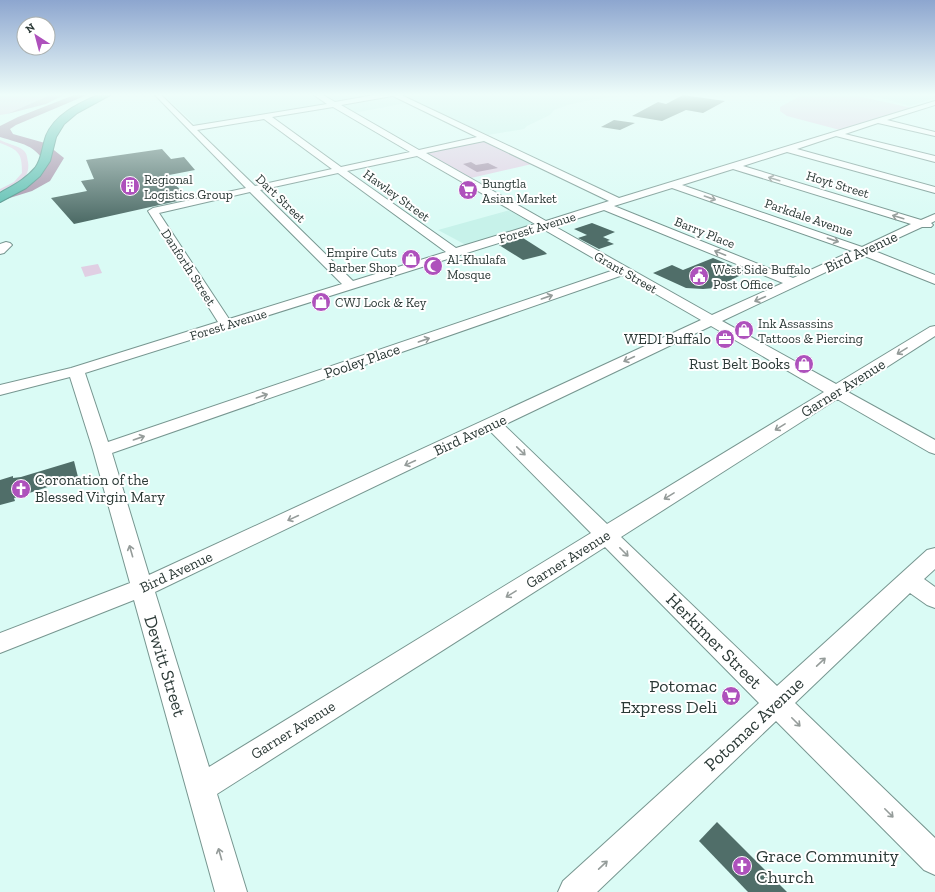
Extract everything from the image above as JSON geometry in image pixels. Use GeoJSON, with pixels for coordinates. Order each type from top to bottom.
{"type":"FeatureCollection","features":[{"type":"Feature","properties":{"kind":"highway"},"geometry":{"type":"LineString","coordinates":[[0,192],[18,182],[29,170],[46,137]]}},
{"type":"Feature","properties":{"kind":"highway"},"geometry":{"type":"LineString","coordinates":[[0,198],[24,183],[39,170],[45,160],[52,137]]}},
{"type":"Feature","properties":{"kind":"street","name":"Dart Street"},"geometry":{"type":"LineString","coordinates":[[198,137],[350,285]]}},
{"type":"Feature","properties":{"kind":"street","name":"Hawley Street"},"geometry":{"type":"LineString","coordinates":[[293,137],[456,253]]}},
{"type":"Feature","properties":{"kind":"street","name":"Grant Street"},"geometry":{"type":"LineString","coordinates":[[389,137],[622,271],[837,391],[935,448]]}},
{"type":"Feature","properties":{"kind":"street"},"geometry":{"type":"LineString","coordinates":[[481,137],[619,202]]}},
{"type":"Feature","properties":{"kind":"street","name":"Forest Avenue"},"geometry":{"type":"LineString","coordinates":[[0,390],[76,371],[827,137]]}},
{"type":"Feature","properties":{"kind":"street"},"geometry":{"type":"LineString","coordinates":[[846,137],[935,159]]}},
{"type":"Feature","properties":{"kind":"street"},"geometry":{"type":"LineString","coordinates":[[252,189],[484,138]]}},
{"type":"Feature","properties":{"kind":"street"},"geometry":{"type":"LineString","coordinates":[[787,149],[935,190]]}},
{"type":"Feature","properties":{"kind":"street","name":"Hoyt Street"},"geometry":{"type":"LineString","coordinates":[[733,166],[930,223]]}},
{"type":"Feature","properties":{"kind":"street","name":"Parkdale Avenue"},"geometry":{"type":"LineString","coordinates":[[673,185],[863,251],[935,280]]}},
{"type":"Feature","properties":{"kind":"street","name":"Danforth Street"},"geometry":{"type":"LineString","coordinates":[[226,324],[152,211],[252,189]]}},
{"type":"Feature","properties":{"kind":"street","name":"Barry Place"},"geometry":{"type":"LineString","coordinates":[[604,206],[795,283]]}},
{"type":"Feature","properties":{"kind":"street","name":"Bird Avenue"},"geometry":{"type":"LineString","coordinates":[[0,642],[142,588],[710,321],[863,251],[930,223]]}},
{"type":"Feature","properties":{"kind":"street","name":"Pooley Place"},"geometry":{"type":"LineString","coordinates":[[102,450],[622,271]]}},
{"type":"Feature","properties":{"kind":"street","name":"Garner Avenue"},"geometry":{"type":"LineString","coordinates":[[201,788],[935,330]]}},
{"type":"Feature","properties":{"kind":"street","name":"Dewitt Street"},"geometry":{"type":"LineString","coordinates":[[76,371],[102,450],[231,892]]}},
{"type":"Feature","properties":{"kind":"street","name":"Herkimer Street"},"geometry":{"type":"LineString","coordinates":[[493,424],[935,859]]}},
{"type":"Feature","properties":{"kind":"street","name":"Potomac Avenue"},"geometry":{"type":"LineString","coordinates":[[574,892],[935,556]]}},
{"type":"Feature","properties":{"kind":"street"},"geometry":{"type":"LineString","coordinates":[[909,580],[935,599]]}},
{"type":"Feature","properties":{"kind":"shaded area"},"geometry":{"type":"Polygon","coordinates":[[[0,137],[22,137],[45,143],[64,158],[50,181],[32,191],[0,201],[0,193],[35,178],[47,166],[38,153],[33,149],[21,143],[0,137]]]}},
{"type":"Feature","properties":{"kind":"shaded area"},"geometry":{"type":"Polygon","coordinates":[[[0,140],[21,148],[24,151],[27,157],[28,168],[24,178],[11,187],[0,191],[0,189],[14,182],[22,173],[21,161],[18,153],[0,143],[0,140]]]}},
{"type":"Feature","properties":{"kind":"shaded area"},"geometry":{"type":"Polygon","coordinates":[[[483,140],[532,164],[471,178],[427,153],[483,140]]]}},
{"type":"Feature","properties":{"kind":"shaded area"},"geometry":{"type":"Polygon","coordinates":[[[471,162],[476,165],[488,163],[498,168],[477,172],[463,164],[471,162]]]}},
{"type":"Feature","properties":{"kind":"shaded area"},"geometry":{"type":"Polygon","coordinates":[[[510,210],[533,223],[530,226],[466,245],[438,230],[510,210]]]}},
{"type":"Feature","properties":{"kind":"shaded area"},"geometry":{"type":"Polygon","coordinates":[[[98,264],[102,273],[85,277],[81,267],[98,264]]]}},
{"type":"Feature","properties":{"kind":"building","name":"Regional Logistics Group"},"geometry":{"type":"Polygon","coordinates":[[[162,149],[171,159],[184,157],[195,170],[164,176],[191,198],[74,224],[51,198],[87,191],[81,181],[94,179],[86,160],[162,149]]]}},
{"type":"Feature","properties":{"kind":"building"},"geometry":{"type":"Polygon","coordinates":[[[592,223],[615,232],[603,237],[610,240],[607,241],[614,244],[599,249],[578,238],[587,235],[574,229],[592,223]]]}},
{"type":"Feature","properties":{"kind":"building"},"geometry":{"type":"Polygon","coordinates":[[[523,238],[547,254],[523,260],[499,245],[523,238]]]}},
{"type":"Feature","properties":{"kind":"building","name":"West Side Buffalo Post Office"},"geometry":{"type":"Polygon","coordinates":[[[713,258],[747,272],[715,288],[703,289],[686,288],[653,273],[672,265],[683,270],[713,258]]]}},
{"type":"Feature","properties":{"kind":"building","name":"Coronation of the Blessed Virgin Mary"},"geometry":{"type":"Polygon","coordinates":[[[74,461],[78,477],[14,498],[15,501],[0,505],[0,480],[13,476],[13,478],[21,477],[74,461]]]}},
{"type":"Feature","properties":{"kind":"building","name":"Grace Community Church"},"geometry":{"type":"Polygon","coordinates":[[[717,822],[787,892],[748,892],[699,841],[717,822]]]}},
{"type":"Feature","properties":{"kind":"place","name":"Regional Logistics Group"},"geometry":{"type":"Point","coordinates":[130,186]}},
{"type":"Feature","properties":{"kind":"place","name":"Bungtla Asian Market"},"geometry":{"type":"Point","coordinates":[468,190]}},
{"type":"Feature","properties":{"kind":"place","name":"Empire Cuts Barber Shop"},"geometry":{"type":"Point","coordinates":[411,259]}},
{"type":"Feature","properties":{"kind":"place","name":"Al-Khulafa Mosque"},"geometry":{"type":"Point","coordinates":[433,266]}},
{"type":"Feature","properties":{"kind":"place","name":"West Side Buffalo Post Office"},"geometry":{"type":"Point","coordinates":[699,276]}},
{"type":"Feature","properties":{"kind":"place","name":"CWJ Lock & Key"},"geometry":{"type":"Point","coordinates":[321,302]}},
{"type":"Feature","properties":{"kind":"place","name":"Ink Assassins Tattoos & Piercing"},"geometry":{"type":"Point","coordinates":[744,330]}},
{"type":"Feature","properties":{"kind":"place","name":"WEDI Buffalo"},"geometry":{"type":"Point","coordinates":[725,339]}},
{"type":"Feature","properties":{"kind":"place","name":"Rust Belt Books"},"geometry":{"type":"Point","coordinates":[804,364]}},
{"type":"Feature","properties":{"kind":"place","name":"Coronation of the Blessed Virgin Mary"},"geometry":{"type":"Point","coordinates":[21,489]}},
{"type":"Feature","properties":{"kind":"place","name":"Potomac Express Deli"},"geometry":{"type":"Point","coordinates":[731,696]}},
{"type":"Feature","properties":{"kind":"place","name":"Grace Community Church"},"geometry":{"type":"Point","coordinates":[742,866]}}]}
